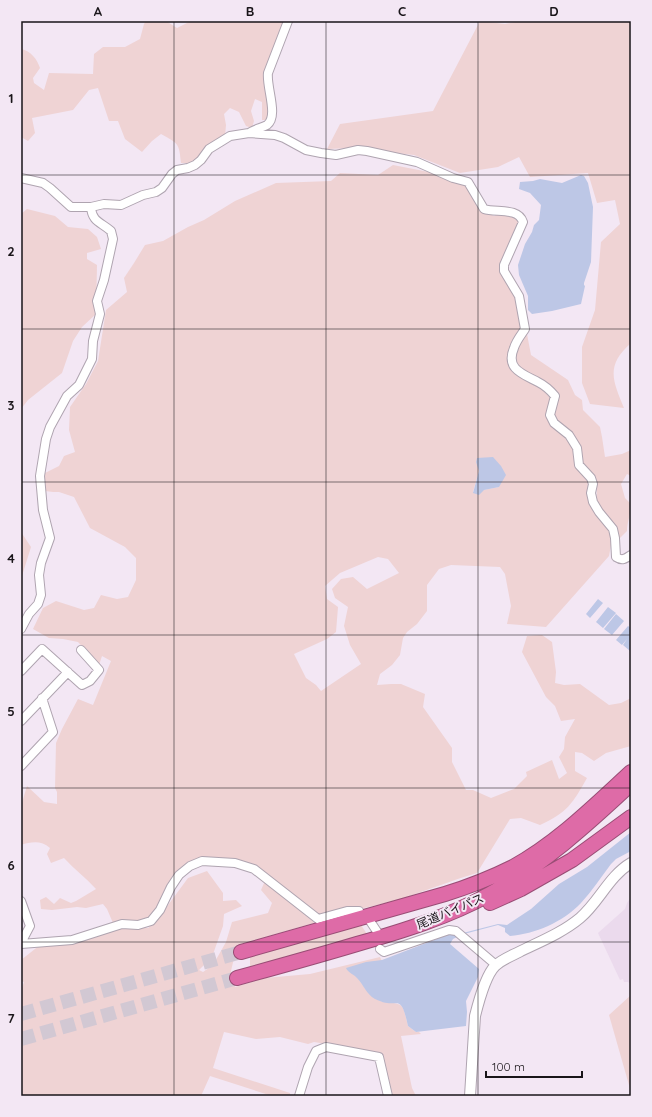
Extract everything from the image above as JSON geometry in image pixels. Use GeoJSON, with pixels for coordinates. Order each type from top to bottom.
{"type":"FeatureCollection","features":[{"type":"Feature","properties":{"kind":"highway"},"geometry":{"type":"LineString","coordinates":[[599,801],[631,769]]}},
{"type":"Feature","properties":{"kind":"highway","name":"尾道バイパス"},"geometry":{"type":"LineString","coordinates":[[241,952],[445,894],[492,877],[514,866],[574,824],[631,772]]}},
{"type":"Feature","properties":{"kind":"highway","name":"尾道バイパス"},"geometry":{"type":"LineString","coordinates":[[237,978],[419,925],[453,912],[490,894],[536,866],[556,851],[631,784]]}},
{"type":"Feature","properties":{"kind":"highway"},"geometry":{"type":"LineString","coordinates":[[490,894],[515,882],[555,858],[573,844],[631,792]]}},
{"type":"Feature","properties":{"kind":"highway"},"geometry":{"type":"LineString","coordinates":[[316,956],[346,950],[414,931],[465,914],[494,902],[521,889],[572,860],[631,817]]}},
{"type":"Feature","properties":{"kind":"street"},"geometry":{"type":"LineString","coordinates":[[249,133],[268,124],[270,119],[273,109],[267,80],[268,73],[288,21]]}},
{"type":"Feature","properties":{"kind":"street"},"geometry":{"type":"LineString","coordinates":[[21,178],[43,183],[71,207],[104,204],[121,205],[143,195],[156,192],[162,188],[172,174],[177,170],[195,165],[201,160],[209,149],[222,140],[230,136],[249,133],[275,135],[284,138],[306,150],[336,155],[358,150],[417,162],[453,178],[468,182],[484,210],[491,212],[509,212],[518,214],[521,218],[522,222],[504,265],[504,270],[519,296],[525,329],[514,348],[511,357],[513,366],[520,374],[538,382],[550,390],[555,396],[550,415],[554,423],[569,435],[577,448],[579,466],[590,478],[593,484],[591,493],[593,502],[613,529],[616,557],[621,560],[631,555]]}},
{"type":"Feature","properties":{"kind":"street"},"geometry":{"type":"LineString","coordinates":[[21,629],[29,614],[38,604],[42,595],[39,575],[50,538],[43,510],[40,476],[46,439],[50,427],[68,396],[79,385],[92,359],[93,341],[100,314],[97,301],[104,280],[113,239],[111,231],[95,220],[91,213],[90,206]]}},
{"type":"Feature","properties":{"kind":"street"},"geometry":{"type":"LineString","coordinates":[[21,672],[42,649],[82,685],[90,681],[99,670],[81,650]]}},
{"type":"Feature","properties":{"kind":"street"},"geometry":{"type":"LineString","coordinates":[[21,721],[68,672]]}},
{"type":"Feature","properties":{"kind":"street"},"geometry":{"type":"LineString","coordinates":[[21,766],[53,732],[42,698]]}},
{"type":"Feature","properties":{"kind":"street"},"geometry":{"type":"LineString","coordinates":[[21,943],[72,940],[122,924],[138,925],[151,921],[160,910],[171,887],[179,875],[190,866],[202,861],[235,863],[254,869],[318,919],[347,911],[359,911]]}},
{"type":"Feature","properties":{"kind":"street"},"geometry":{"type":"LineString","coordinates":[[470,1096],[475,1016],[491,971],[496,965],[568,928],[581,918],[591,908],[621,870],[631,863]]}},
{"type":"Feature","properties":{"kind":"street"},"geometry":{"type":"LineString","coordinates":[[21,901],[30,926],[21,943]]}},
{"type":"Feature","properties":{"kind":"street"},"geometry":{"type":"LineString","coordinates":[[370,921],[378,933]]}},
{"type":"Feature","properties":{"kind":"street"},"geometry":{"type":"LineString","coordinates":[[380,949],[384,952],[449,930],[456,931],[496,965]]}},
{"type":"Feature","properties":{"kind":"street"},"geometry":{"type":"LineString","coordinates":[[299,1096],[308,1067],[316,1051],[326,1047],[379,1057],[388,1096]]}},
{"type":"Feature","properties":{"kind":"shaded area"},"geometry":{"type":"Polygon","coordinates":[[[146,21],[166,21],[177,28],[191,21],[287,21],[268,69],[271,106],[269,120],[262,120],[262,102],[255,99],[251,111],[254,121],[252,128],[246,126],[239,112],[230,108],[224,114],[226,125],[225,136],[191,163],[181,163],[180,151],[175,142],[161,134],[142,152],[125,139],[118,121],[109,121],[98,88],[89,90],[73,110],[32,118],[35,133],[28,141],[21,137],[21,49],[31,54],[37,62],[40,68],[33,78],[34,83],[44,90],[49,73],[93,74],[94,54],[103,47],[125,47],[140,39],[146,21]]]}},
{"type":"Feature","properties":{"kind":"shaded area"},"geometry":{"type":"Polygon","coordinates":[[[480,21],[505,24],[520,21],[631,21],[631,343],[617,359],[614,367],[615,382],[624,408],[590,404],[582,383],[582,347],[595,310],[601,242],[620,224],[615,200],[597,203],[588,173],[530,177],[519,157],[498,167],[460,173],[414,155],[353,148],[327,149],[340,124],[433,111],[480,21]]]}},
{"type":"Feature","properties":{"kind":"shaded area"},"geometry":{"type":"Polygon","coordinates":[[[393,165],[434,173],[465,185],[480,210],[494,216],[500,213],[519,217],[520,225],[501,269],[518,298],[523,328],[510,366],[526,381],[543,389],[551,399],[548,415],[572,444],[588,480],[587,498],[610,532],[611,545],[609,556],[546,627],[507,624],[511,606],[505,574],[500,567],[451,565],[439,569],[427,585],[427,611],[417,624],[407,632],[403,638],[400,655],[392,665],[380,674],[377,685],[401,684],[425,694],[423,707],[452,748],[452,762],[466,790],[473,790],[491,798],[514,789],[527,776],[526,772],[552,760],[559,779],[567,773],[559,757],[564,749],[565,737],[575,719],[561,721],[555,706],[546,697],[522,652],[527,636],[542,635],[552,642],[556,672],[555,683],[564,685],[580,684],[609,705],[621,703],[631,698],[631,746],[606,753],[594,761],[582,753],[575,752],[575,771],[587,778],[573,801],[563,811],[549,821],[540,825],[521,818],[510,819],[477,873],[407,897],[317,917],[242,864],[189,864],[159,909],[149,919],[137,924],[113,923],[107,909],[103,904],[86,908],[77,907],[52,910],[41,909],[40,900],[46,897],[54,904],[60,898],[71,903],[96,889],[64,858],[51,863],[47,854],[50,848],[47,845],[36,842],[21,845],[21,806],[27,786],[44,802],[57,804],[57,792],[55,788],[56,743],[78,699],[93,705],[111,661],[102,656],[99,665],[78,642],[49,638],[33,629],[43,608],[56,601],[84,610],[94,608],[101,595],[117,599],[128,597],[136,580],[136,558],[125,547],[90,528],[74,497],[59,492],[45,491],[43,474],[59,466],[64,456],[75,452],[69,430],[70,407],[86,384],[98,361],[106,310],[127,292],[124,278],[145,245],[163,241],[204,220],[235,201],[276,183],[331,181],[340,173],[378,175],[393,165]],[[479,471],[473,492],[499,487],[479,471]],[[378,557],[340,573],[325,586],[327,599],[338,607],[336,632],[327,639],[294,654],[306,678],[316,685],[321,691],[361,664],[350,645],[344,626],[348,607],[335,598],[332,589],[341,579],[353,577],[367,589],[399,573],[388,559],[378,557]]]}},
{"type":"Feature","properties":{"kind":"shaded area"},"geometry":{"type":"Polygon","coordinates":[[[27,209],[55,216],[68,227],[88,229],[97,237],[101,249],[87,253],[87,259],[97,265],[96,314],[82,327],[73,341],[62,373],[28,400],[21,409],[21,214],[27,209]]]}},
{"type":"Feature","properties":{"kind":"shaded area"},"geometry":{"type":"Polygon","coordinates":[[[527,334],[531,355],[568,380],[575,395],[582,400],[583,410],[600,427],[605,457],[622,454],[631,450],[631,476],[627,474],[621,484],[625,498],[631,504],[627,531],[619,539],[615,528],[598,504],[597,481],[593,473],[582,467],[576,440],[553,416],[558,394],[552,387],[523,371],[515,362],[514,351],[527,334]]]}},
{"type":"Feature","properties":{"kind":"shaded area"},"geometry":{"type":"Polygon","coordinates":[[[21,532],[31,547],[21,579],[21,532]]]}},
{"type":"Feature","properties":{"kind":"shaded area"},"geometry":{"type":"Polygon","coordinates":[[[207,871],[223,893],[223,901],[236,900],[242,906],[224,914],[223,926],[212,957],[199,970],[203,972],[213,965],[226,942],[232,922],[268,913],[272,903],[261,890],[265,881],[314,923],[237,945],[231,971],[235,987],[265,978],[310,974],[380,957],[382,961],[380,1001],[394,1003],[401,1006],[405,1012],[408,1026],[421,1034],[401,1036],[412,1088],[416,1096],[393,1096],[382,1053],[314,1042],[308,1044],[280,1037],[256,1039],[224,1032],[213,1068],[290,1093],[290,1096],[272,1096],[210,1076],[201,1096],[21,1096],[21,991],[24,982],[21,981],[21,960],[40,945],[126,926],[148,928],[160,916],[188,878],[207,871]]]}},
{"type":"Feature","properties":{"kind":"shaded area"},"geometry":{"type":"Polygon","coordinates":[[[631,897],[631,984],[624,982],[623,979],[620,980],[598,933],[625,909],[631,897]]]}},
{"type":"Feature","properties":{"kind":"shaded area"},"geometry":{"type":"Polygon","coordinates":[[[361,925],[367,934],[250,969],[250,957],[361,925]]]}},
{"type":"Feature","properties":{"kind":"shaded area"},"geometry":{"type":"Polygon","coordinates":[[[631,995],[631,1092],[609,1015],[631,995]]]}},
{"type":"Feature","properties":{"kind":"water"},"geometry":{"type":"Polygon","coordinates":[[[581,175],[584,176],[588,183],[593,207],[591,262],[584,283],[585,286],[581,304],[532,314],[528,310],[528,296],[519,275],[518,265],[525,244],[534,225],[539,220],[541,205],[530,193],[519,189],[520,182],[540,179],[562,183],[581,175]]]}},
{"type":"Feature","properties":{"kind":"water"},"geometry":{"type":"Polygon","coordinates":[[[493,457],[501,466],[506,475],[499,487],[484,490],[479,495],[473,493],[479,471],[476,462],[477,458],[493,457]]]}},
{"type":"Feature","properties":{"kind":"water"},"geometry":{"type":"Polygon","coordinates":[[[598,599],[603,603],[590,618],[586,614],[598,599]]]}},
{"type":"Feature","properties":{"kind":"water"},"geometry":{"type":"Polygon","coordinates":[[[608,607],[616,613],[603,628],[596,622],[608,607]]]}},
{"type":"Feature","properties":{"kind":"water"},"geometry":{"type":"Polygon","coordinates":[[[616,614],[624,621],[612,635],[604,629],[616,614]]]}},
{"type":"Feature","properties":{"kind":"water"},"geometry":{"type":"Polygon","coordinates":[[[628,626],[631,628],[630,651],[623,645],[627,639],[622,645],[616,640],[628,626]]]}},
{"type":"Feature","properties":{"kind":"water"},"geometry":{"type":"Polygon","coordinates":[[[631,832],[631,851],[616,859],[611,864],[581,903],[566,916],[539,930],[519,935],[510,936],[505,932],[505,928],[498,925],[463,933],[498,924],[507,925],[531,909],[559,884],[587,867],[631,832]]]}},
{"type":"Feature","properties":{"kind":"water"},"geometry":{"type":"Polygon","coordinates":[[[447,935],[459,936],[453,939],[450,944],[479,969],[478,977],[466,1001],[466,1026],[416,1032],[408,1026],[403,1008],[400,1005],[383,1002],[372,997],[357,978],[346,968],[366,962],[382,960],[447,935]]]}},
{"type":"Feature","properties":{"kind":"tunnel"},"geometry":{"type":"LineString","coordinates":[[21,1014],[241,952]]}},
{"type":"Feature","properties":{"kind":"tunnel"},"geometry":{"type":"LineString","coordinates":[[21,1039],[237,978]]}}]}
